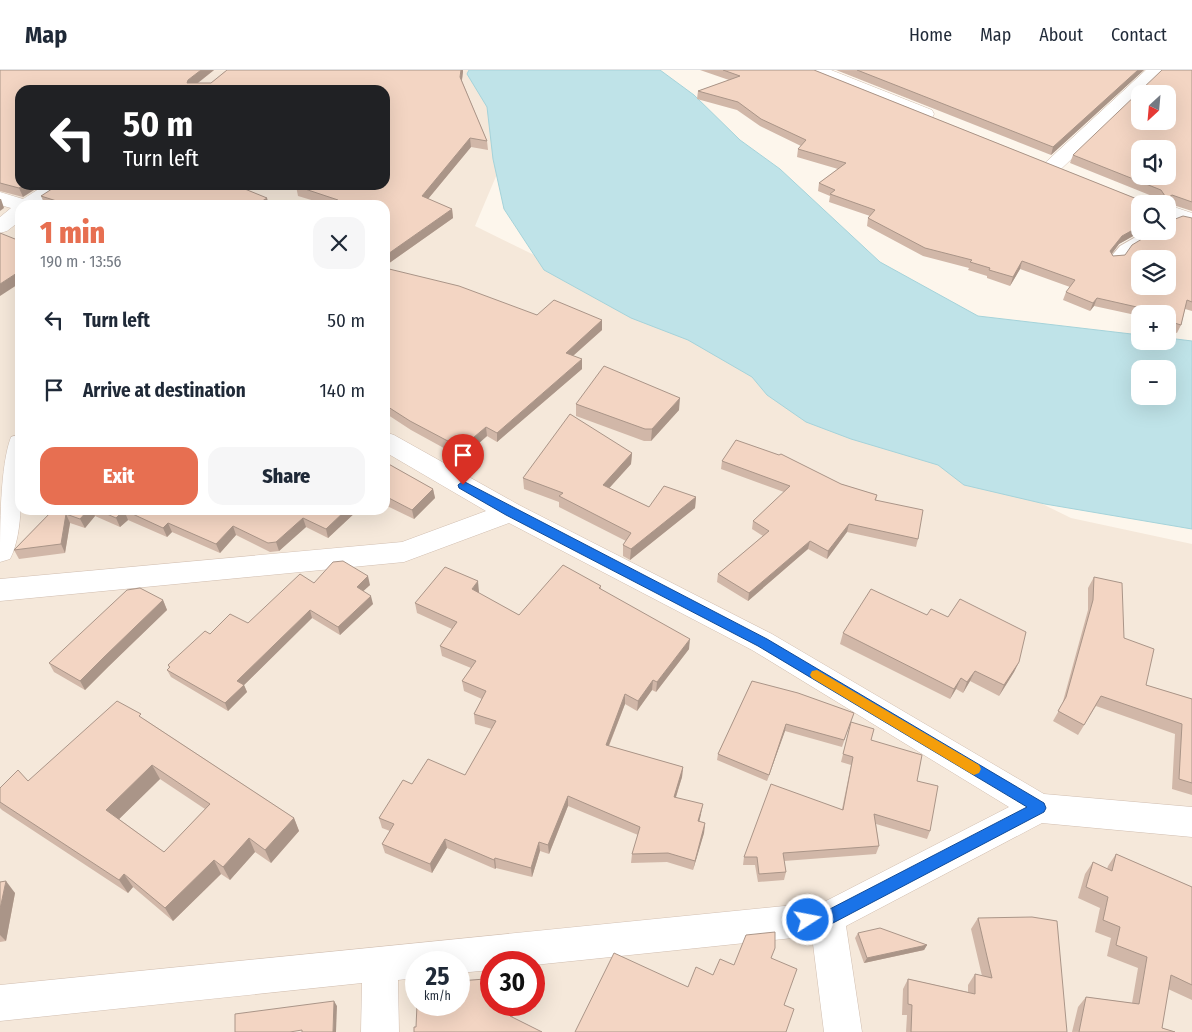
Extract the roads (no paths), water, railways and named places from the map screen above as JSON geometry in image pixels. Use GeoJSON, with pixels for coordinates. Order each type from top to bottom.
{"type":"FeatureCollection","features":[{"type":"Feature","properties":{"kind":"street"},"geometry":{"type":"LineString","coordinates":[[815,70],[943,122]]}},
{"type":"Feature","properties":{"kind":"street"},"geometry":{"type":"LineString","coordinates":[[1053,166],[1156,70]]}},
{"type":"Feature","properties":{"kind":"street"},"geometry":{"type":"LineString","coordinates":[[1035,159],[1072,173]]}},
{"type":"Feature","properties":{"kind":"street"},"geometry":{"type":"LineString","coordinates":[[38,200],[52,190]]}},
{"type":"Feature","properties":{"kind":"street"},"geometry":{"type":"LineString","coordinates":[[0,198],[15,213]]}},
{"type":"Feature","properties":{"kind":"street"},"geometry":{"type":"LineString","coordinates":[[390,443],[510,512],[762,642],[1039,808],[1192,822]]}},
{"type":"Feature","properties":{"kind":"street"},"geometry":{"type":"LineString","coordinates":[[0,552],[15,470]]}},
{"type":"Feature","properties":{"kind":"street"},"geometry":{"type":"LineString","coordinates":[[0,590],[404,552],[510,512]]}},
{"type":"Feature","properties":{"kind":"street"},"geometry":{"type":"LineString","coordinates":[[0,1003],[828,918],[1039,808]]}},
{"type":"Feature","properties":{"kind":"street"},"geometry":{"type":"LineString","coordinates":[[828,918],[843,1032]]}},
{"type":"Feature","properties":{"kind":"street"},"geometry":{"type":"LineString","coordinates":[[380,964],[380,1032]]}},
{"type":"Feature","properties":{"kind":"lane"},"geometry":{"type":"LineString","coordinates":[[1115,259],[1124,249],[1140,240]]}},
{"type":"Feature","properties":{"kind":"water"},"geometry":{"type":"Polygon","coordinates":[[[469,70],[660,70],[694,95],[740,140],[780,169],[880,262],[978,316],[1131,334],[1131,350],[1176,350],[1176,339],[1192,341],[1192,529],[1045,504],[964,485],[938,465],[851,439],[806,422],[767,395],[752,377],[688,340],[631,318],[544,270],[504,209],[493,159],[487,107],[467,74],[469,70]]]}}]}
